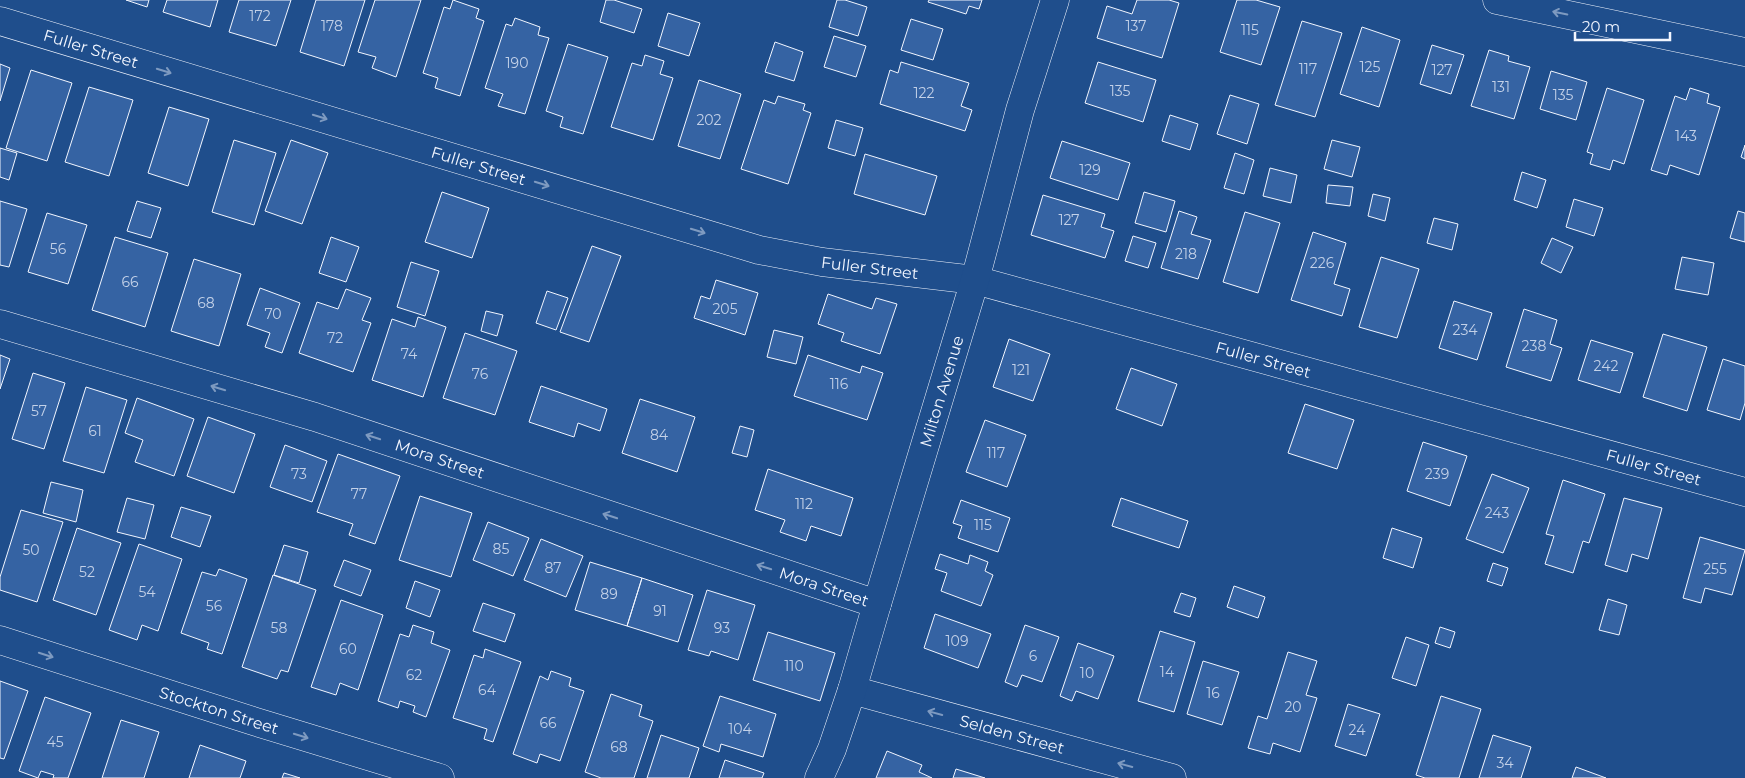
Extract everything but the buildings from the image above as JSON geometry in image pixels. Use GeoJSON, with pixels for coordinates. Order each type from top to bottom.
{"type":"FeatureCollection","features":[{"type":"Feature","properties":{"kind":"street","name":"Milton Avenue"},"geometry":{"type":"LineString","coordinates":[[819,778],[832,749],[852,690],[975,280],[1020,110],[1054,0]]}},
{"type":"Feature","properties":{"kind":"street"},"geometry":{"type":"LineString","coordinates":[[1497,0],[1745,52]]}},
{"type":"Feature","properties":{"kind":"street","name":"Fuller Street"},"geometry":{"type":"LineString","coordinates":[[0,21],[759,250],[822,262],[975,280],[1745,492]]}},
{"type":"Feature","properties":{"kind":"street","name":"Mora Street"},"geometry":{"type":"LineString","coordinates":[[0,324],[315,417],[877,604]]}},
{"type":"Feature","properties":{"kind":"street","name":"Stockton Street"},"geometry":{"type":"LineString","coordinates":[[0,640],[253,721],[440,778]]}},
{"type":"Feature","properties":{"kind":"street","name":"Selden Street"},"geometry":{"type":"LineString","coordinates":[[852,690],[1172,778]]}}]}
